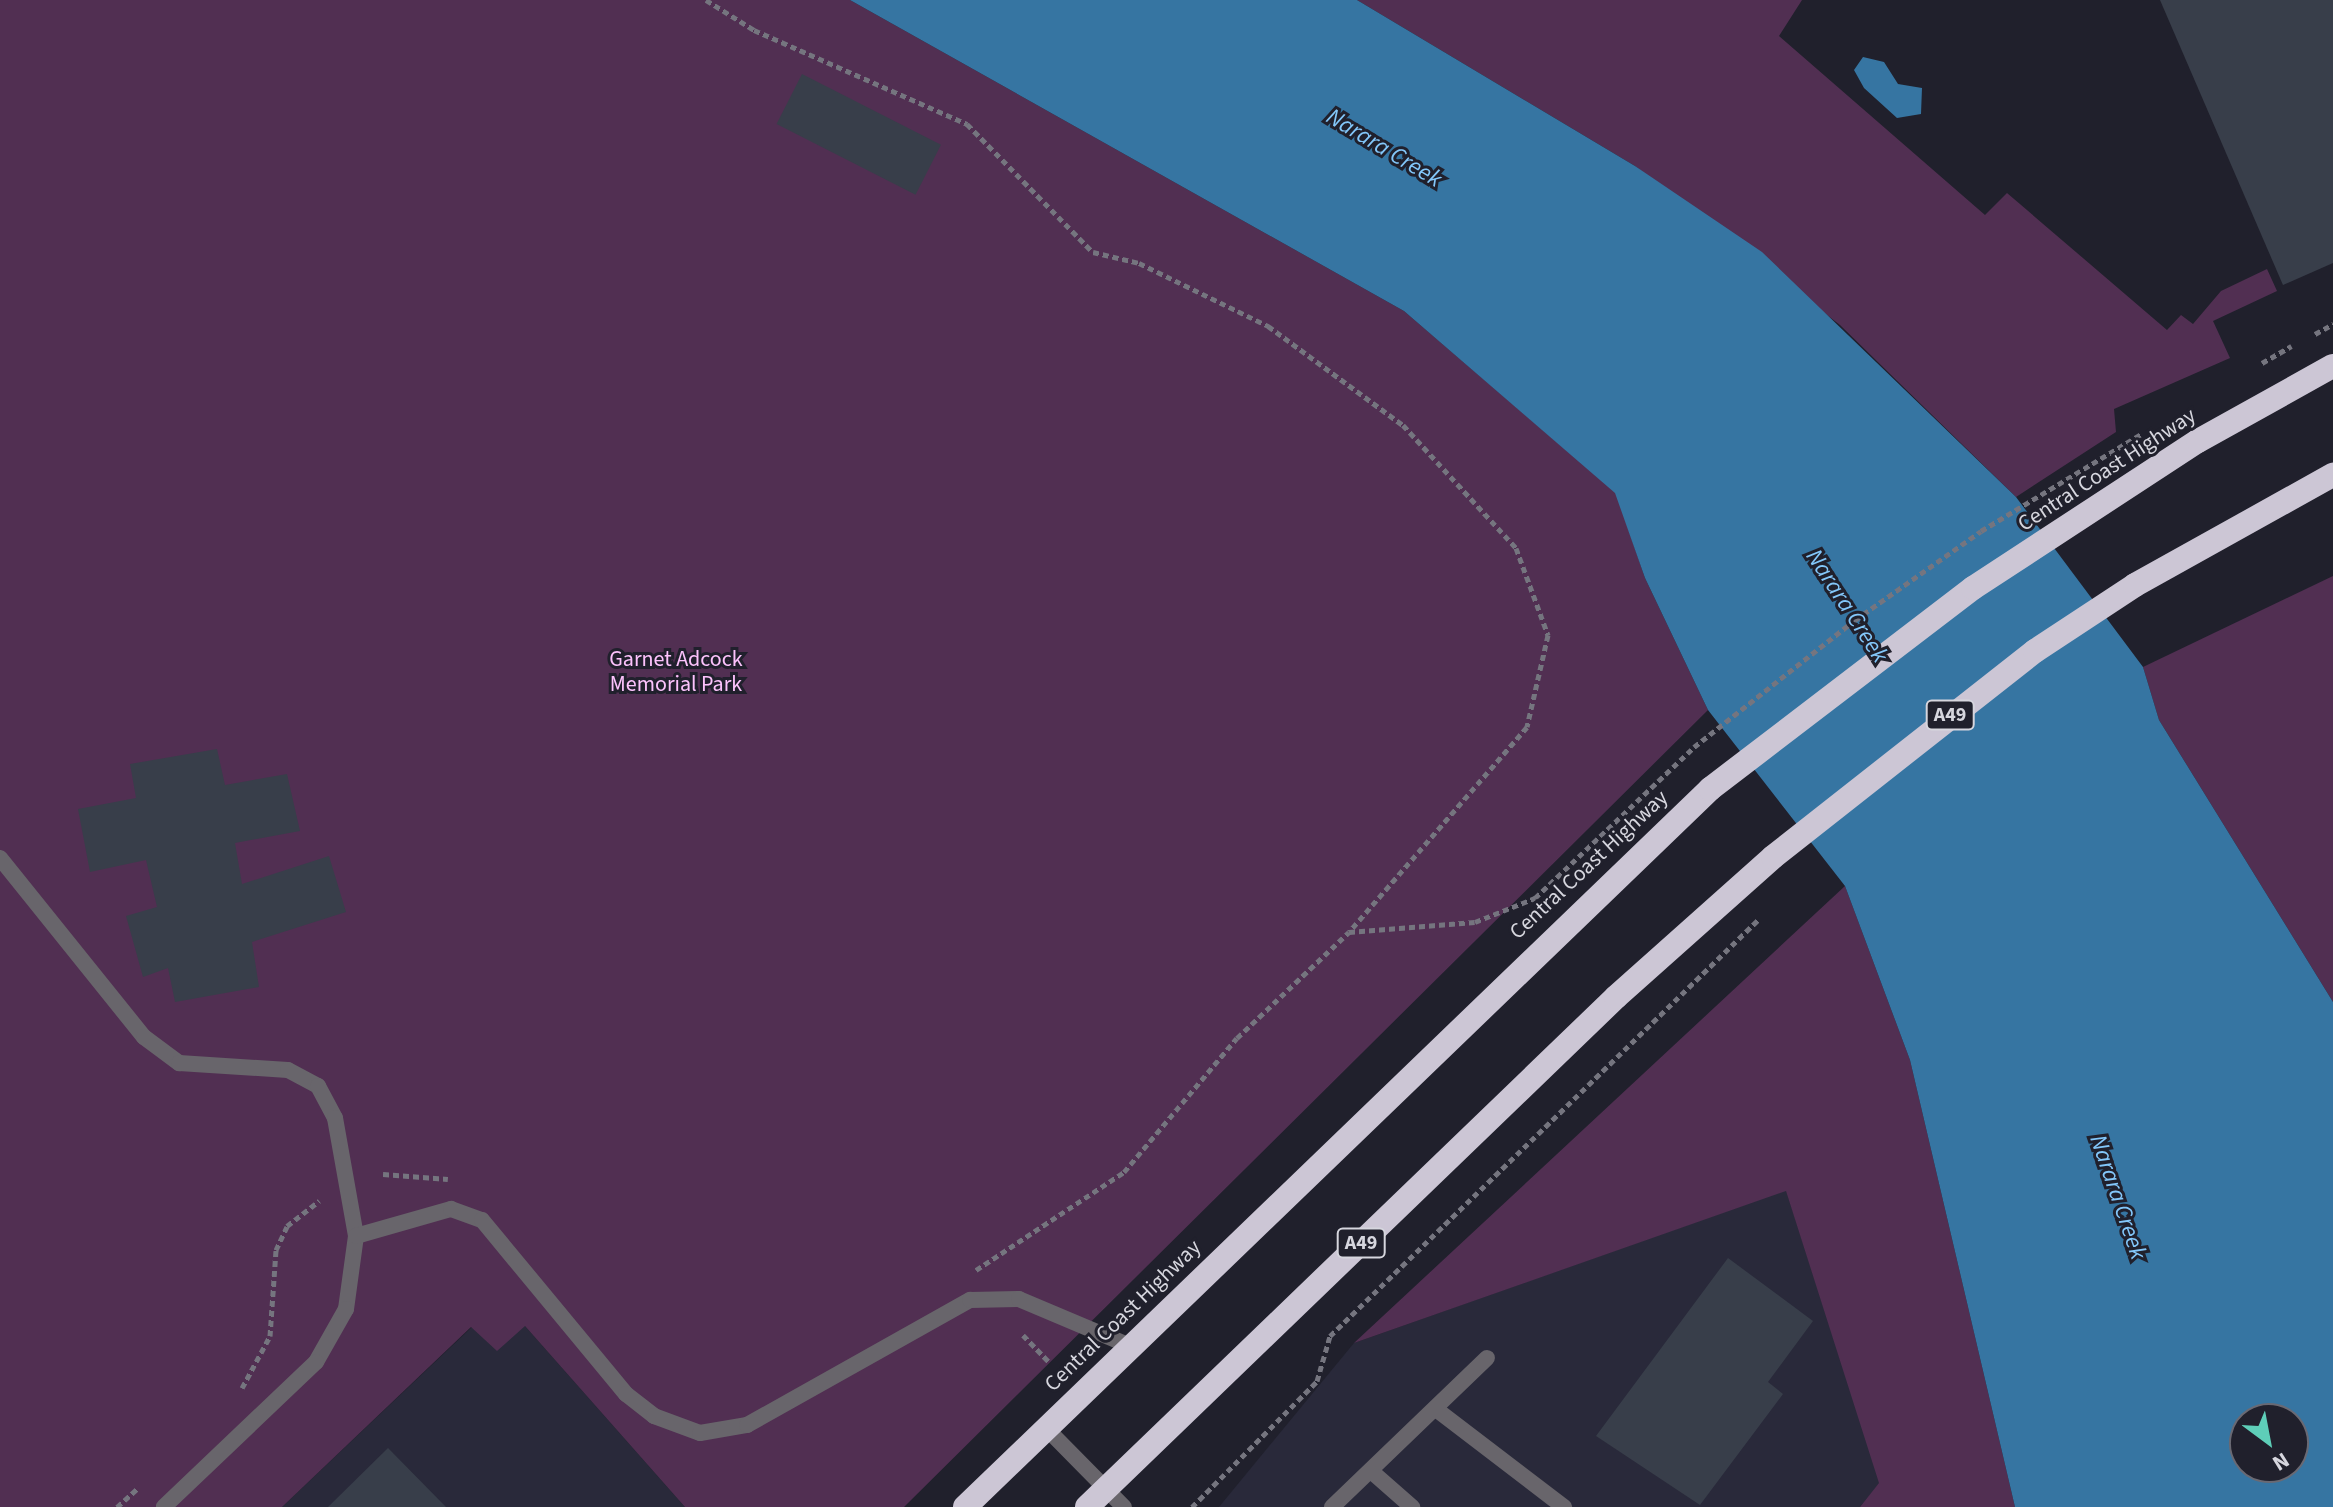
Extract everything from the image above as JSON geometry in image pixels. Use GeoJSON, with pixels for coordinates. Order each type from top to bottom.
{"type":"FeatureCollection","features":[{"type":"Feature","properties":{"kind":"highway","name":"Central Coast Highway"},"geometry":{"type":"LineString","coordinates":[[965,1507],[1710,789],[1931,618],[2067,526],[2333,366]]}},
{"type":"Feature","properties":{"kind":"highway","name":"A49"},"geometry":{"type":"LineString","coordinates":[[1087,1507],[1616,997],[1773,857],[2010,669],[2135,585],[2333,475]]}},
{"type":"Feature","properties":{"kind":"lane"},"geometry":{"type":"LineString","coordinates":[[0,858],[144,1037],[179,1063],[288,1070],[318,1086],[335,1118],[356,1236],[346,1309],[316,1362],[164,1507]]}},
{"type":"Feature","properties":{"kind":"lane"},"geometry":{"type":"LineString","coordinates":[[356,1236],[451,1209],[482,1220],[626,1394],[654,1416],[700,1433],[747,1425],[970,1300],[1019,1299],[1130,1346]]}},
{"type":"Feature","properties":{"kind":"lane"},"geometry":{"type":"LineString","coordinates":[[1332,1507],[1437,1410],[1487,1358]]}},
{"type":"Feature","properties":{"kind":"lane"},"geometry":{"type":"LineString","coordinates":[[1437,1410],[1564,1507]]}},
{"type":"Feature","properties":{"kind":"lane"},"geometry":{"type":"LineString","coordinates":[[1046,1428],[1124,1507]]}},
{"type":"Feature","properties":{"kind":"lane"},"geometry":{"type":"LineString","coordinates":[[1371,1471],[1412,1507]]}},
{"type":"Feature","properties":{"kind":"path"},"geometry":{"type":"LineString","coordinates":[[706,0],[754,30],[967,124],[1093,252],[1139,263],[1268,326],[1403,425],[1516,548],[1548,635],[1527,727],[1349,932],[1237,1038],[1124,1172],[965,1277]]}},
{"type":"Feature","properties":{"kind":"path"},"geometry":{"type":"LineString","coordinates":[[1349,932],[1475,922],[1535,898],[1694,747],[1867,611],[2097,460]]}},
{"type":"Feature","properties":{"kind":"path"},"geometry":{"type":"LineString","coordinates":[[1192,1507],[1317,1381],[1330,1336],[1763,915]]}},
{"type":"Feature","properties":{"kind":"path"},"geometry":{"type":"LineString","coordinates":[[383,1174],[423,1173],[458,1184]]}},
{"type":"Feature","properties":{"kind":"path"},"geometry":{"type":"LineString","coordinates":[[235,1398],[270,1336],[276,1250],[287,1226],[319,1201]]}},
{"type":"Feature","properties":{"kind":"path"},"geometry":{"type":"LineString","coordinates":[[1018,1331],[1051,1364]]}},
{"type":"Feature","properties":{"kind":"path"},"geometry":{"type":"LineString","coordinates":[[117,1507],[151,1477]]}},
{"type":"Feature","properties":{"kind":"shaded area"},"geometry":{"type":"Polygon","coordinates":[[[1786,1190],[1880,1483],[1860,1507],[1219,1507],[1354,1343],[1786,1190]]]}},
{"type":"Feature","properties":{"kind":"shaded area"},"geometry":{"type":"Polygon","coordinates":[[[525,1326],[685,1507],[282,1507],[472,1327],[525,1326]]]}},
{"type":"Feature","properties":{"kind":"green space","name":"Garnet Adcock Memorial Park"},"geometry":{"type":"Polygon","coordinates":[[[0,0],[850,0],[1404,311],[1616,493],[1645,578],[1708,710],[904,1507],[685,1507],[525,1326],[497,1351],[471,1327],[282,1507],[0,1507],[0,0]]]}},
{"type":"Feature","properties":{"kind":"green space"},"geometry":{"type":"Polygon","coordinates":[[[1357,0],[1802,0],[1779,36],[1985,215],[2007,193],[2167,330],[2181,315],[2193,324],[2221,291],[2267,269],[2277,291],[2213,321],[2230,358],[2114,409],[2116,432],[2016,497],[1840,325],[1635,166],[1357,0]]]}},
{"type":"Feature","properties":{"kind":"green space"},"geometry":{"type":"Polygon","coordinates":[[[2333,576],[2333,1002],[2159,720],[2143,667],[2333,576]]]}},
{"type":"Feature","properties":{"kind":"green space"},"geometry":{"type":"Polygon","coordinates":[[[1845,886],[1910,1060],[2015,1507],[1860,1507],[1879,1483],[1786,1191],[1354,1343],[1845,886]]]}},
{"type":"Feature","properties":{"kind":"water","name":"Narara Creek"},"geometry":{"type":"Polygon","coordinates":[[[850,0],[1357,0],[1635,166],[1762,252],[2016,497],[2143,667],[2159,720],[2333,1002],[2333,1507],[2015,1507],[1910,1060],[1845,886],[1708,710],[1645,578],[1615,493],[1404,311],[850,0]]]}},
{"type":"Feature","properties":{"kind":"water"},"geometry":{"type":"Polygon","coordinates":[[[1863,57],[1884,62],[1898,84],[1922,88],[1921,114],[1897,118],[1864,88],[1854,70],[1863,57]]]}},
{"type":"Feature","properties":{"kind":"building"},"geometry":{"type":"Polygon","coordinates":[[[2160,0],[2333,0],[2333,263],[2283,285],[2160,0]]]}},
{"type":"Feature","properties":{"kind":"building"},"geometry":{"type":"Polygon","coordinates":[[[802,74],[941,145],[916,195],[777,124],[802,74]]]}},
{"type":"Feature","properties":{"kind":"building"},"geometry":{"type":"Polygon","coordinates":[[[217,749],[225,785],[287,774],[300,831],[235,843],[242,884],[329,856],[346,912],[252,942],[259,987],[175,1002],[168,968],[143,977],[126,916],[157,907],[146,860],[90,872],[78,809],[136,798],[130,764],[217,749]]]}},
{"type":"Feature","properties":{"kind":"building"},"geometry":{"type":"Polygon","coordinates":[[[1728,1258],[1813,1321],[1768,1382],[1783,1394],[1700,1505],[1596,1436],[1728,1258]]]}},
{"type":"Feature","properties":{"kind":"building"},"geometry":{"type":"Polygon","coordinates":[[[388,1448],[446,1507],[328,1507],[388,1448]]]}}]}
